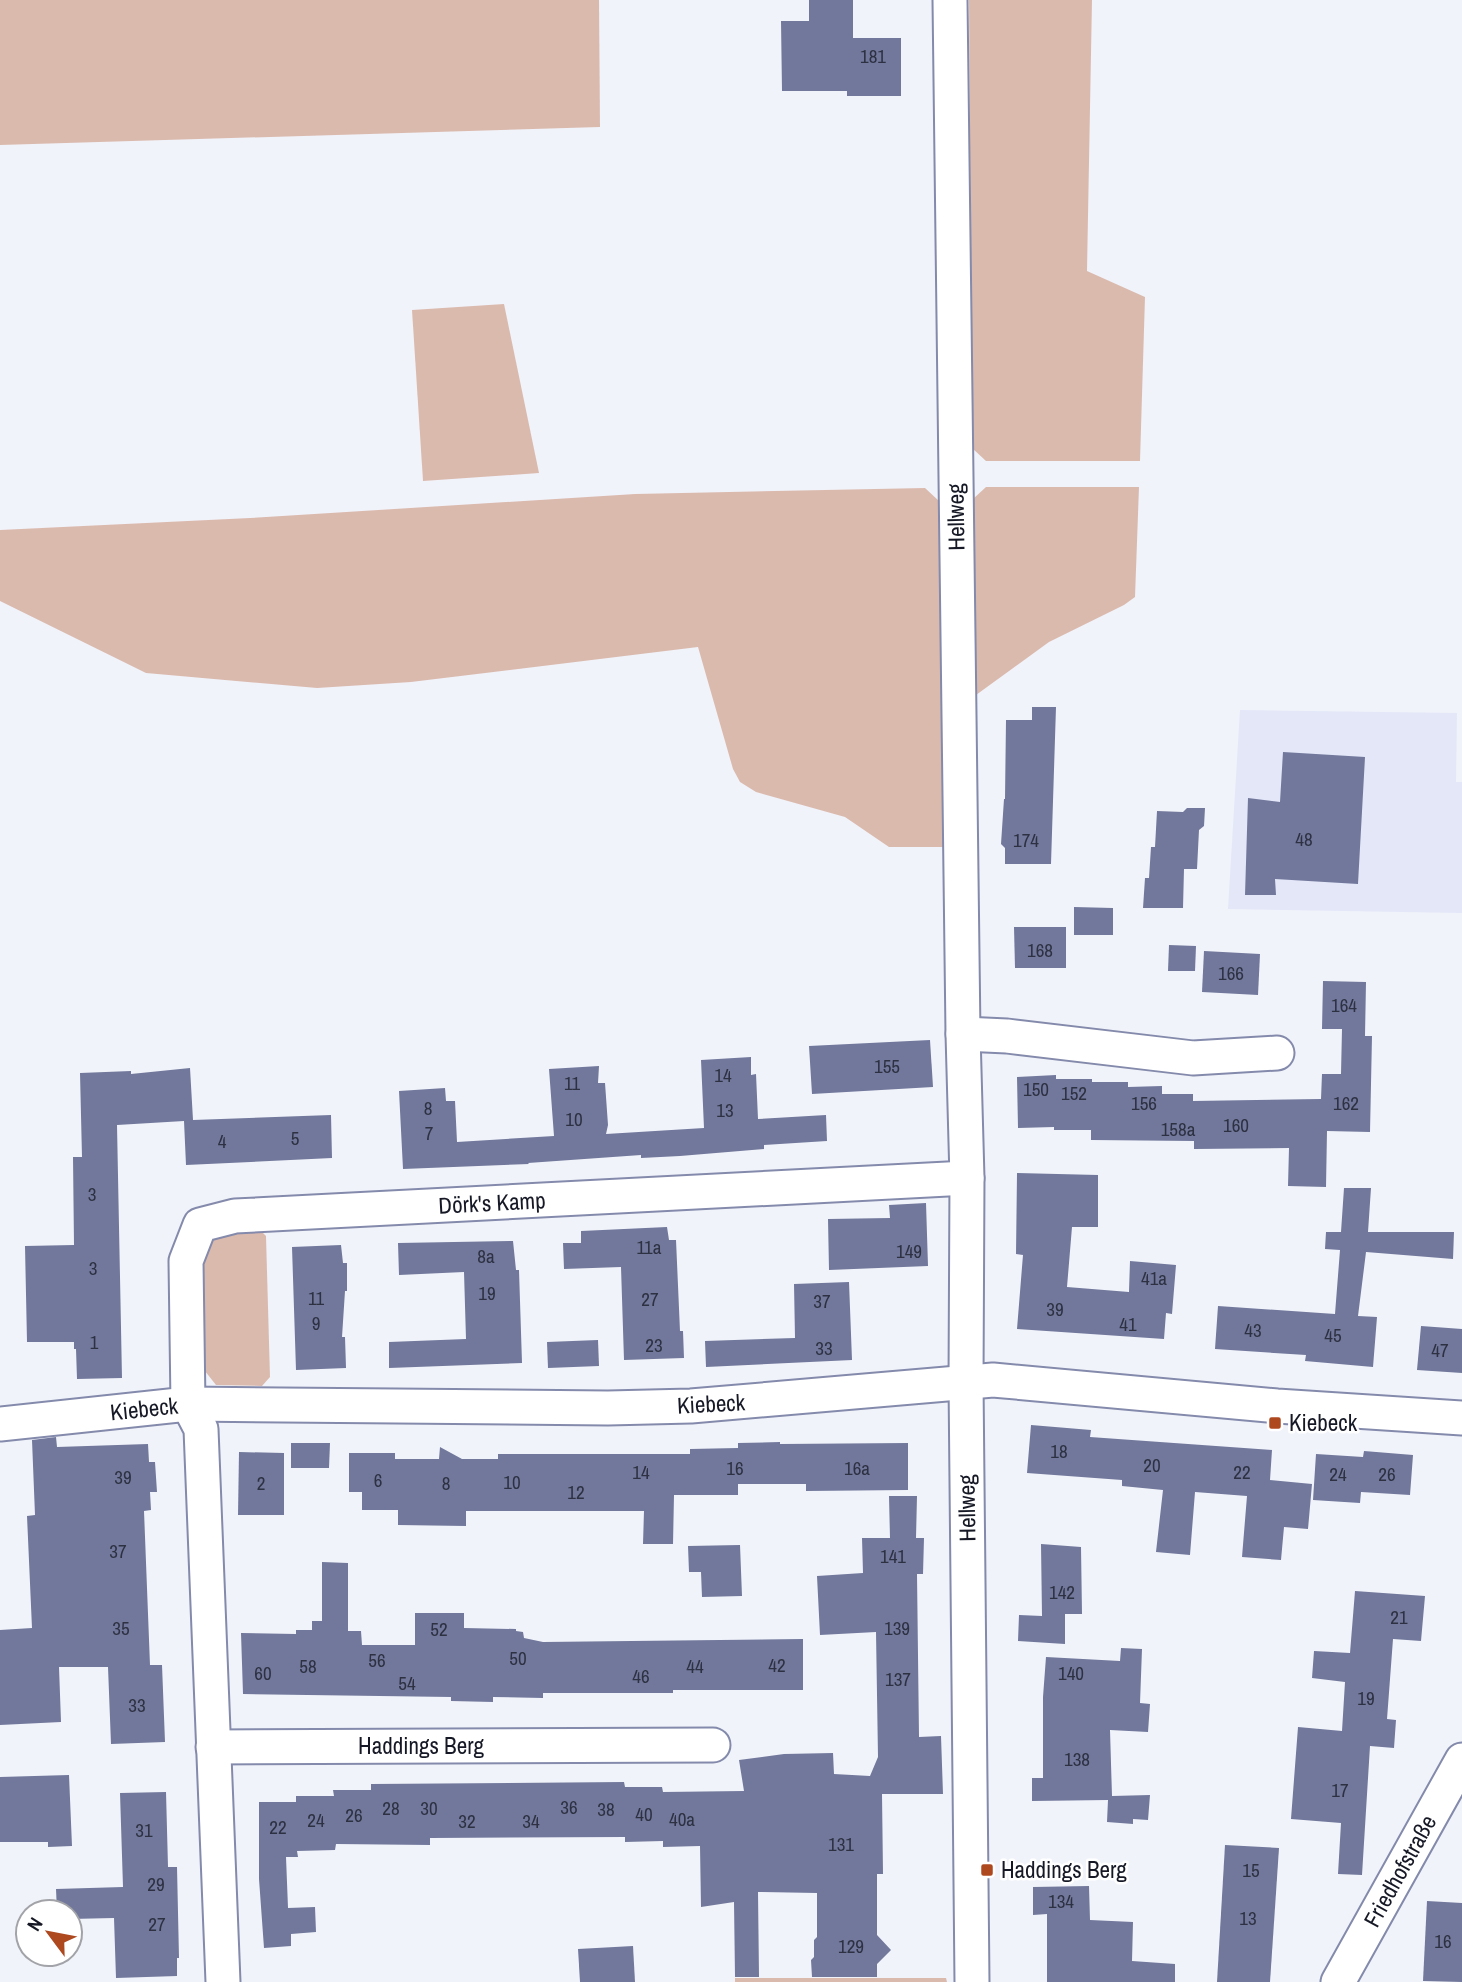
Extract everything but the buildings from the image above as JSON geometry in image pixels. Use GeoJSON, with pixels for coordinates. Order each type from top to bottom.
{"type":"FeatureCollection","features":[{"type":"Feature","properties":{"kind":"street","name":"Hellweg"},"geometry":{"type":"LineString","coordinates":[[950,0],[967,1178],[966,1382],[972,1982]]}},
{"type":"Feature","properties":{"kind":"street"},"geometry":{"type":"LineString","coordinates":[[963,1034],[1007,1036],[1193,1058],[1277,1053]]}},
{"type":"Feature","properties":{"kind":"street","name":"Dörk's Kamp"},"geometry":{"type":"LineString","coordinates":[[188,1404],[186,1261],[200,1225],[234,1216],[967,1178]]}},
{"type":"Feature","properties":{"kind":"street","name":"Kiebeck"},"geometry":{"type":"LineString","coordinates":[[0,1424],[188,1404],[608,1409],[767,1401],[993,1380],[1277,1406],[1462,1418]]}},
{"type":"Feature","properties":{"kind":"street"},"geometry":{"type":"LineString","coordinates":[[188,1404],[201,1429],[223,1982]]}},
{"type":"Feature","properties":{"kind":"street","name":"Haddings Berg"},"geometry":{"type":"LineString","coordinates":[[213,1747],[713,1745]]}},
{"type":"Feature","properties":{"kind":"street","name":"Friedhofstraße"},"geometry":{"type":"LineString","coordinates":[[1338,1982],[1462,1760]]}},
{"type":"Feature","properties":{"kind":"shaded area"},"geometry":{"type":"Polygon","coordinates":[[[0,0],[599,0],[600,127],[0,145],[0,0]]]}},
{"type":"Feature","properties":{"kind":"shaded area"},"geometry":{"type":"Polygon","coordinates":[[[969,0],[1092,0],[1087,271],[1145,297],[1140,461],[986,461],[972,448],[969,0]]]}},
{"type":"Feature","properties":{"kind":"shaded area"},"geometry":{"type":"Polygon","coordinates":[[[504,304],[539,473],[423,481],[412,310],[504,304]]]}},
{"type":"Feature","properties":{"kind":"shaded area"},"geometry":{"type":"Polygon","coordinates":[[[986,487],[1139,487],[1135,597],[1049,642],[976,695],[973,499],[986,487]]]}},
{"type":"Feature","properties":{"kind":"shaded area"},"geometry":{"type":"Polygon","coordinates":[[[925,488],[939,501],[943,847],[889,847],[845,817],[756,792],[740,782],[733,769],[698,647],[411,682],[317,688],[146,673],[0,601],[0,530],[250,518],[635,494],[925,488]]]}},
{"type":"Feature","properties":{"kind":"shaded area"},"geometry":{"type":"Polygon","coordinates":[[[1240,710],[1457,713],[1456,782],[1462,782],[1462,913],[1228,909],[1240,710]]]}},
{"type":"Feature","properties":{"kind":"shaded area"},"geometry":{"type":"Polygon","coordinates":[[[258,1228],[266,1236],[270,1377],[262,1386],[216,1385],[201,1366],[196,1275],[208,1243],[221,1234],[258,1228]]]}},
{"type":"Feature","properties":{"kind":"shaded area"},"geometry":{"type":"Polygon","coordinates":[[[735,1978],[946,1978],[947,1982],[735,1982],[735,1978]]]}},
{"type":"Feature","properties":{"kind":"place","name":"Kiebeck"},"geometry":{"type":"Point","coordinates":[1275,1423]}},
{"type":"Feature","properties":{"kind":"place","name":"Haddings Berg"},"geometry":{"type":"Point","coordinates":[987,1870]}}]}
